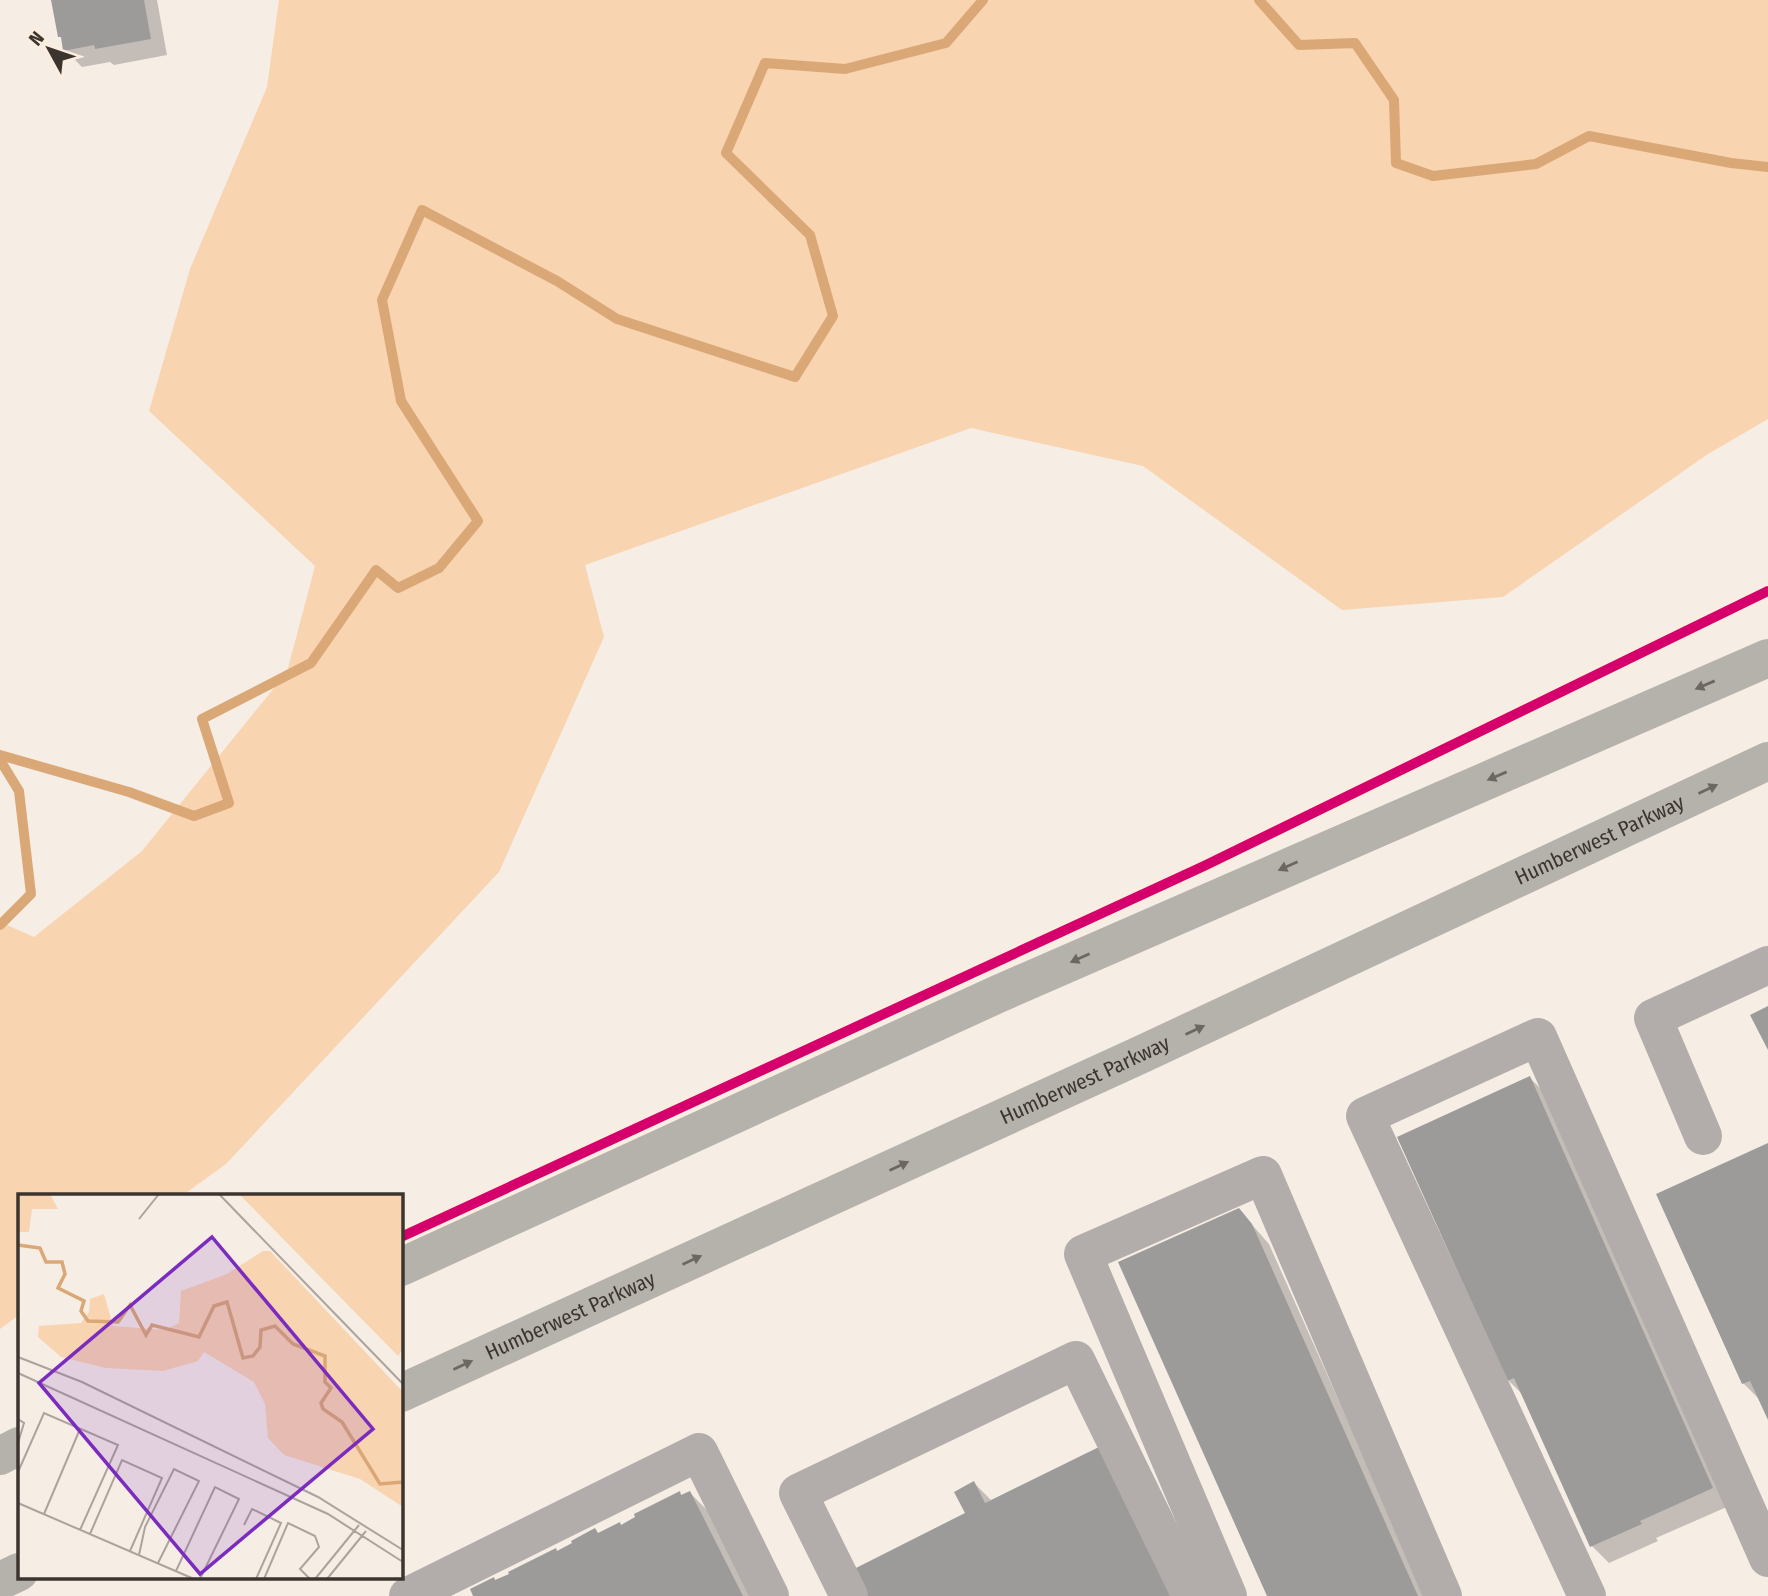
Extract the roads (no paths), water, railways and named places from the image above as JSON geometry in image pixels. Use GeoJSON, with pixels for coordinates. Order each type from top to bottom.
{"type":"FeatureCollection","features":[{"type":"Feature","properties":{"kind":"main road"},"geometry":{"type":"LineString","coordinates":[[402,1267],[998,993],[1768,658]]}},
{"type":"Feature","properties":{"kind":"main road","name":"Humberwest Parkway"},"geometry":{"type":"LineString","coordinates":[[402,1393],[1140,1055],[1768,761]]}},
{"type":"Feature","properties":{"kind":"main road"},"geometry":{"type":"LineString","coordinates":[[0,1456],[18,1447]]}},
{"type":"Feature","properties":{"kind":"main road"},"geometry":{"type":"LineString","coordinates":[[0,1581],[18,1572]]}},
{"type":"Feature","properties":{"kind":"lane"},"geometry":{"type":"LineString","coordinates":[[1703,1136],[1653,1018],[1768,965]]}},
{"type":"Feature","properties":{"kind":"lane"},"geometry":{"type":"LineString","coordinates":[[1587,1596],[1365,1116],[1538,1037],[1768,1558]]}},
{"type":"Feature","properties":{"kind":"lane"},"geometry":{"type":"LineString","coordinates":[[1228,1596],[1083,1254],[1263,1175],[1443,1596]]}},
{"type":"Feature","properties":{"kind":"lane"},"geometry":{"type":"LineString","coordinates":[[849,1596],[798,1493],[1076,1360],[1191,1596]]}},
{"type":"Feature","properties":{"kind":"lane"},"geometry":{"type":"LineString","coordinates":[[428,1592],[699,1452],[769,1596]]}},
{"type":"Feature","properties":{"kind":"waterway"},"geometry":{"type":"LineString","coordinates":[[0,755],[129,792],[194,816],[229,803],[202,719],[311,663],[376,570],[398,588],[439,568],[478,521],[401,401],[382,300],[422,210],[557,281],[617,319],[795,377],[833,316],[810,235],[726,153],[765,63],[845,69],[946,43],[983,0]]}},
{"type":"Feature","properties":{"kind":"waterway"},"geometry":{"type":"LineString","coordinates":[[1259,0],[1299,45],[1355,43],[1394,100],[1396,163],[1433,176],[1536,164],[1589,136],[1731,163],[1768,167]]}},
{"type":"Feature","properties":{"kind":"waterway"},"geometry":{"type":"LineString","coordinates":[[0,760],[19,791],[31,894],[0,925]]}}]}
